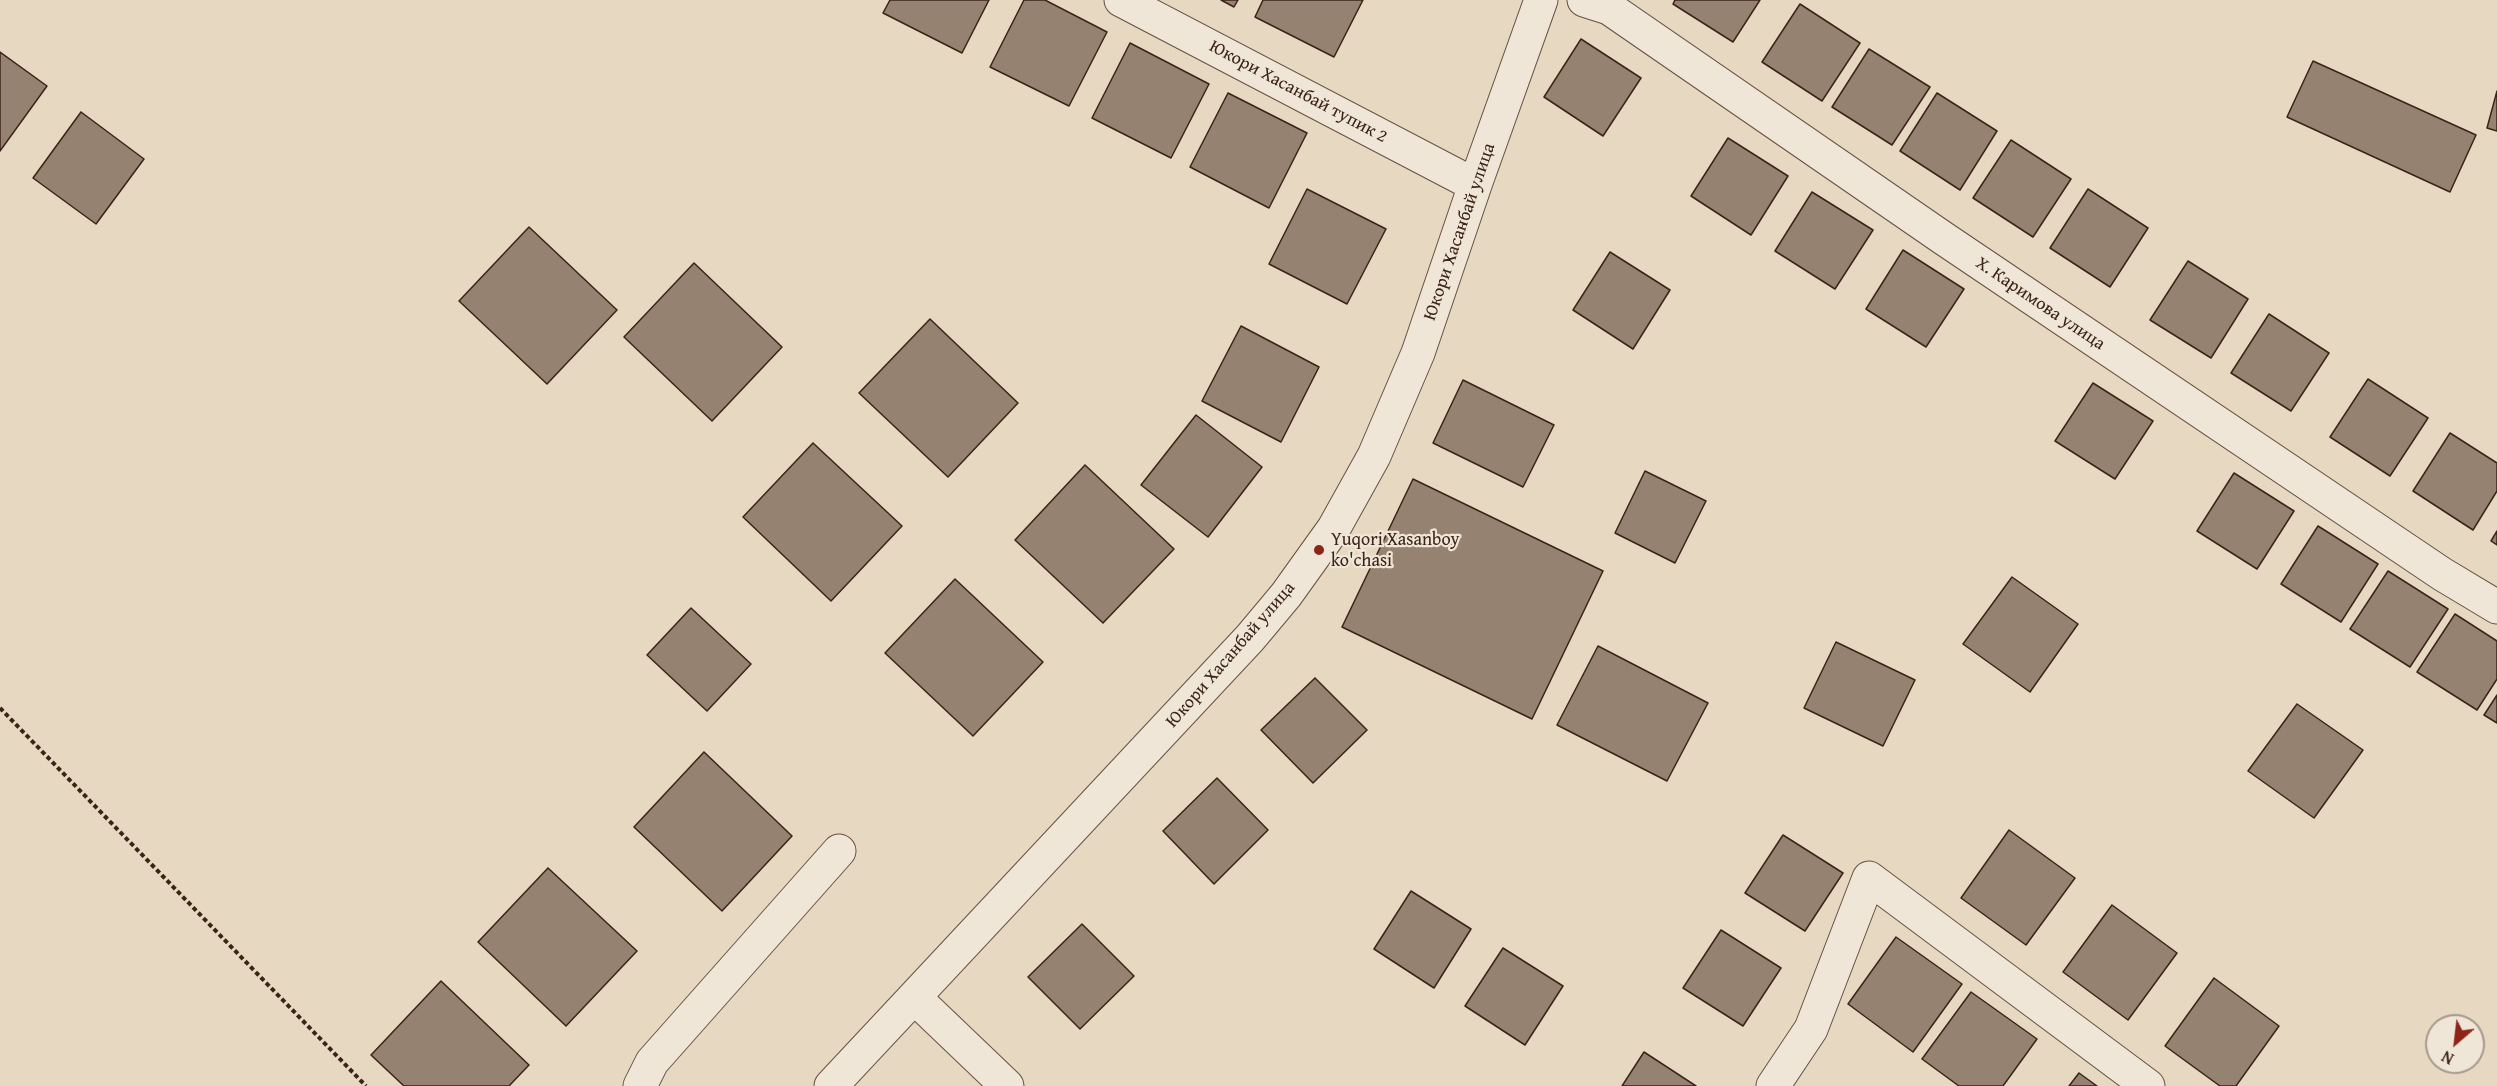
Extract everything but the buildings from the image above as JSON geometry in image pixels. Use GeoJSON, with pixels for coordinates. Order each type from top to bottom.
{"type":"FeatureCollection","features":[{"type":"Feature","properties":{"kind":"street","name":"Юкори Хасанбай тупик 2"},"geometry":{"type":"LineString","coordinates":[[1121,0],[1475,185]]}},
{"type":"Feature","properties":{"kind":"street","name":"Юкори Хасанбай улица"},"geometry":{"type":"LineString","coordinates":[[831,1086],[1250,638],[1286,595],[1334,528],[1374,456],[1398,404],[1541,0]]}},
{"type":"Feature","properties":{"kind":"street","name":"Х. Каримова улица"},"geometry":{"type":"LineString","coordinates":[[1584,0],[1609,8],[2002,278],[2442,574],[2497,607]]}},
{"type":"Feature","properties":{"kind":"street"},"geometry":{"type":"LineString","coordinates":[[640,1086],[652,1062],[839,851]]}},
{"type":"Feature","properties":{"kind":"street"},"geometry":{"type":"LineString","coordinates":[[1773,1086],[1811,1029],[1869,878],[2148,1086]]}},
{"type":"Feature","properties":{"kind":"street"},"geometry":{"type":"LineString","coordinates":[[915,998],[1007,1086]]}},
{"type":"Feature","properties":{"kind":"path"},"geometry":{"type":"LineString","coordinates":[[0,708],[366,1086]]}},
{"type":"Feature","properties":{"kind":"place","name":"Yuqori Xasanboy ko'chasi"},"geometry":{"type":"Point","coordinates":[1319,550]}}]}
